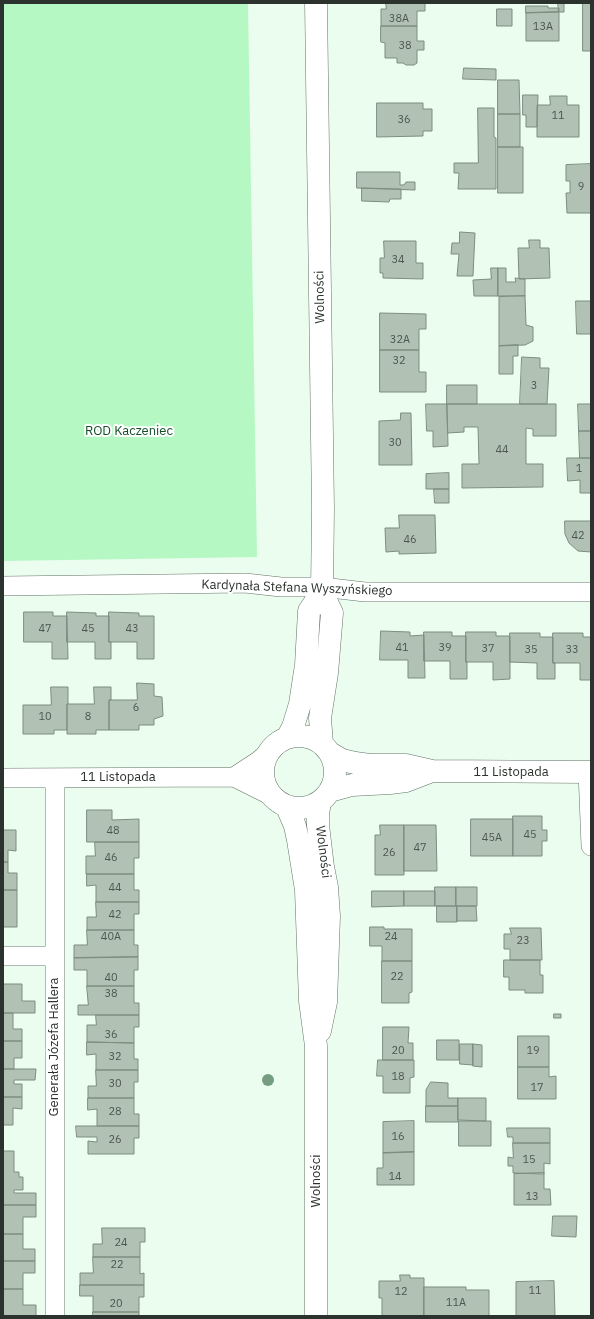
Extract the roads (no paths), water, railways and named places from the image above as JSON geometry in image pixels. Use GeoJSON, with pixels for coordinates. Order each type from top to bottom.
{"type":"FeatureCollection","features":[{"type":"Feature","properties":{"kind":"street","name":"Wolności"},"geometry":{"type":"LineString","coordinates":[[316,3],[323,509],[322,589],[332,613],[327,672],[320,718],[326,749]]}},
{"type":"Feature","properties":{"kind":"street","name":"Kardynała Stefana Wyszyńskiego"},"geometry":{"type":"LineString","coordinates":[[3,586],[245,583],[281,587],[364,592],[591,592]]}},
{"type":"Feature","properties":{"kind":"street"},"geometry":{"type":"LineString","coordinates":[[287,738],[293,727],[300,704],[306,665],[310,611],[322,589]]}},
{"type":"Feature","properties":{"kind":"street"},"geometry":{"type":"LineString","coordinates":[[234,777],[257,762],[273,747],[287,738],[305,736],[317,740],[326,749],[335,765],[335,779],[325,796],[308,808],[301,809],[279,801],[266,787],[263,779],[262,770],[268,753]]}},
{"type":"Feature","properties":{"kind":"street","name":"11 Listopada"},"geometry":{"type":"LineString","coordinates":[[326,749],[342,760],[355,763],[370,765],[406,765],[432,771],[590,772]]}},
{"type":"Feature","properties":{"kind":"street","name":"11 Listopada"},"geometry":{"type":"LineString","coordinates":[[325,796],[352,785],[406,781],[432,771]]}},
{"type":"Feature","properties":{"kind":"street"},"geometry":{"type":"LineString","coordinates":[[590,772],[591,846]]}},
{"type":"Feature","properties":{"kind":"street","name":"11 Listopada"},"geometry":{"type":"LineString","coordinates":[[3,778],[234,777],[279,801]]}},
{"type":"Feature","properties":{"kind":"street","name":"Generała Józefa Hallera"},"geometry":{"type":"LineString","coordinates":[[55,778],[55,1316]]}},
{"type":"Feature","properties":{"kind":"street","name":"Wolności"},"geometry":{"type":"LineString","coordinates":[[316,1046],[326,1002],[329,916],[327,887],[319,836],[318,814],[325,796]]}},
{"type":"Feature","properties":{"kind":"street","name":"Wolności"},"geometry":{"type":"LineString","coordinates":[[279,801],[297,833],[306,890],[310,1001],[316,1046],[316,1316]]}},
{"type":"Feature","properties":{"kind":"street"},"geometry":{"type":"LineString","coordinates":[[3,956],[54,956]]}},
{"type":"Feature","properties":{"kind":"park label","name":"ROD Kaczeniec"},"geometry":{"type":"Point","coordinates":[129,431]}}]}
